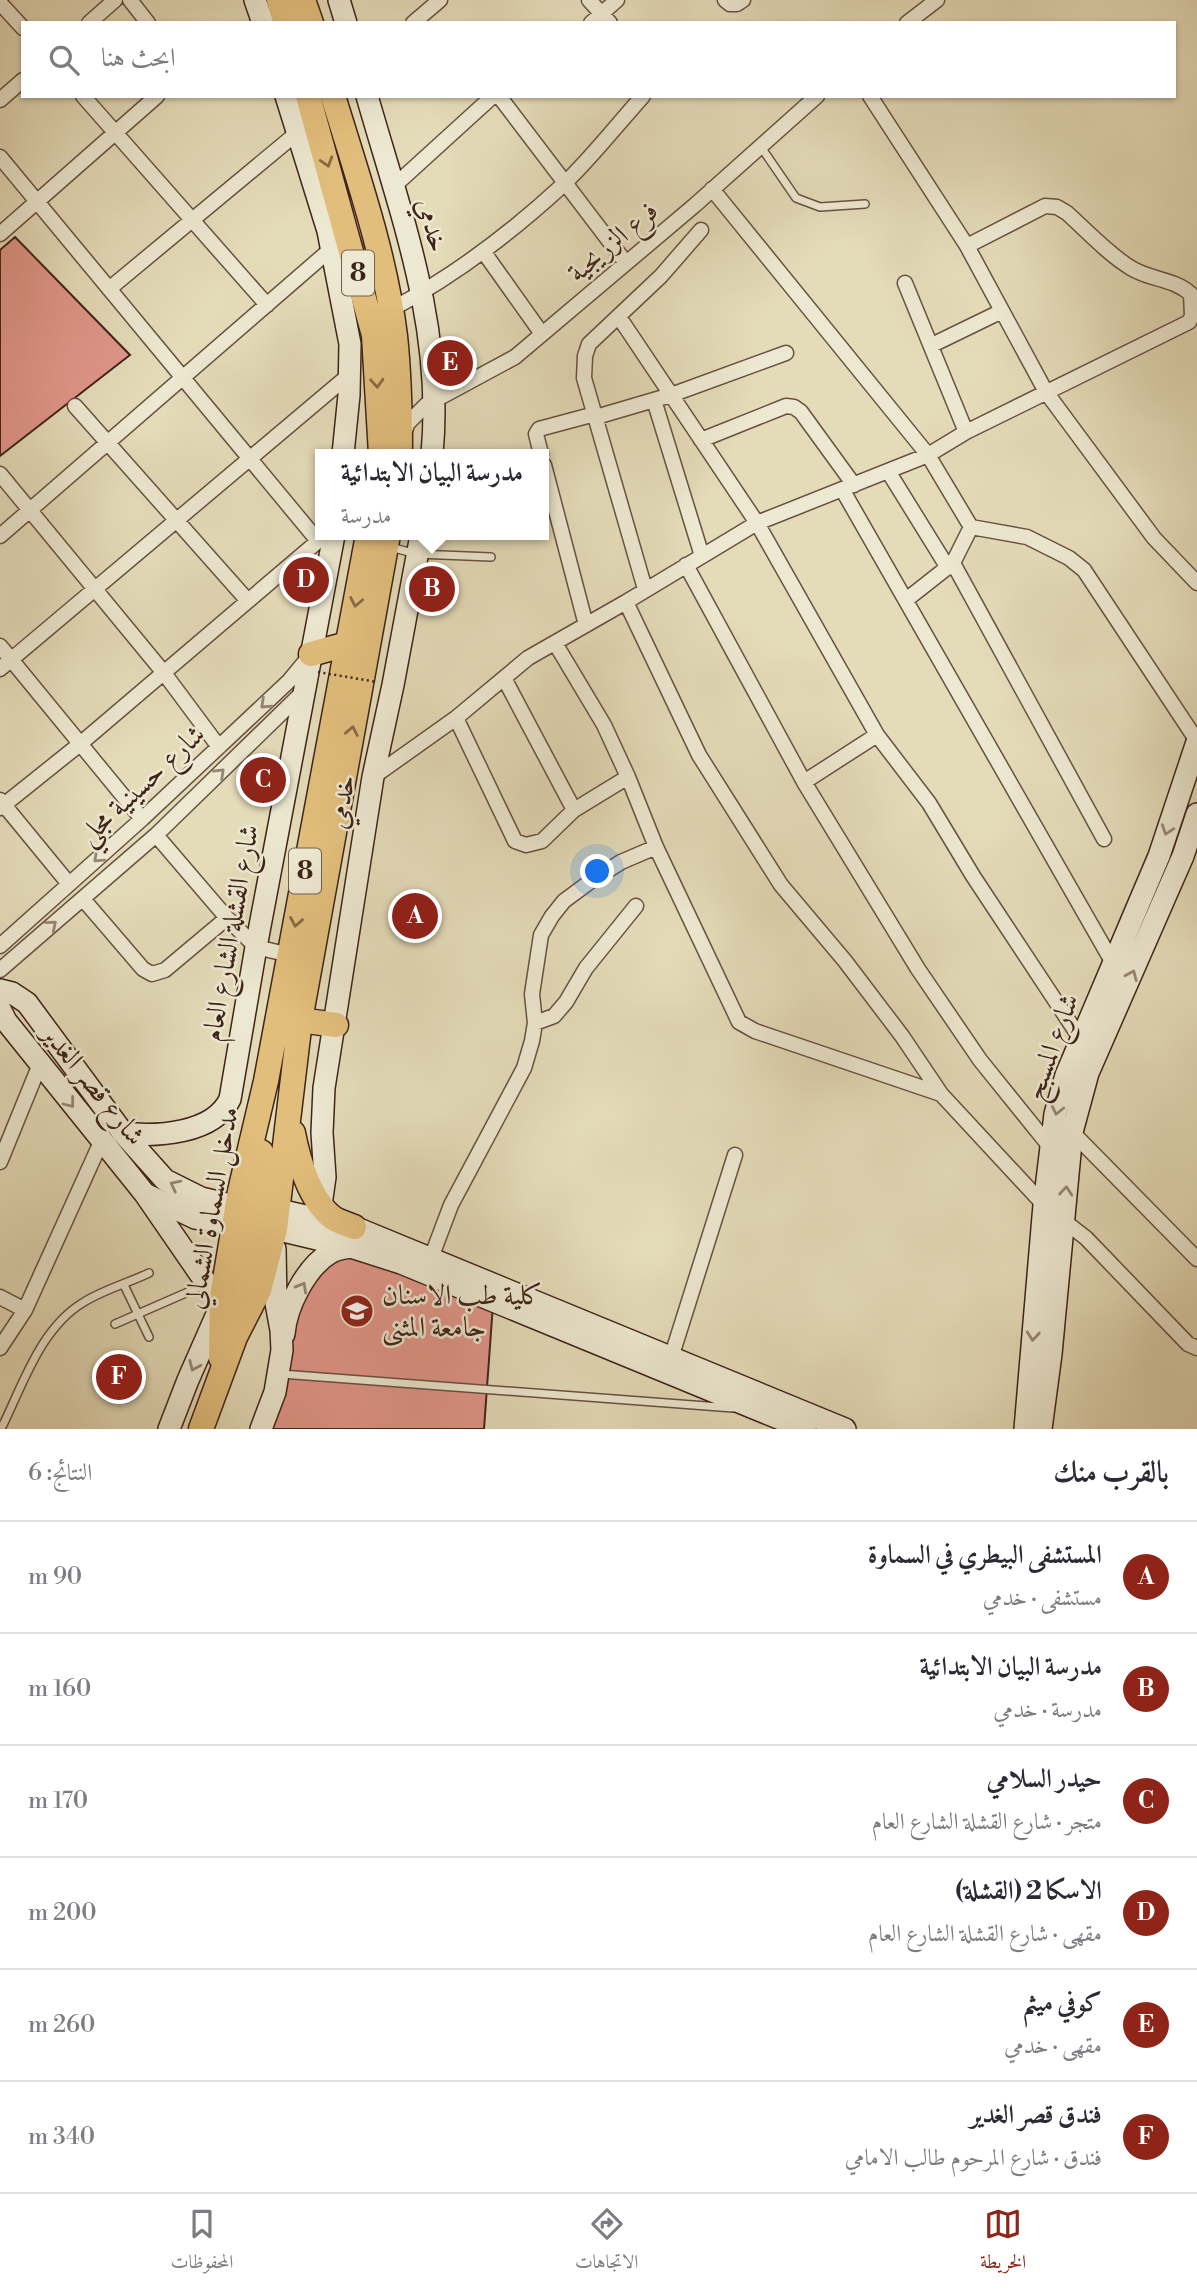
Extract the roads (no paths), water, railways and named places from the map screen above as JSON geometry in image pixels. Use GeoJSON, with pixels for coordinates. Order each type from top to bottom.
{"type":"FeatureCollection","features":[{"type":"Feature","properties":{"kind":"highway"},"geometry":{"type":"LineString","coordinates":[[303,0],[310,21]]}},
{"type":"Feature","properties":{"kind":"highway"},"geometry":{"type":"LineString","coordinates":[[261,12],[281,21]]}},
{"type":"Feature","properties":{"kind":"highway","name":"8"},"geometry":{"type":"LineString","coordinates":[[309,98],[374,335],[393,449]]}},
{"type":"Feature","properties":{"kind":"highway","name":"8"},"geometry":{"type":"LineString","coordinates":[[334,98],[369,214],[395,336],[397,392],[393,449]]}},
{"type":"Feature","properties":{"kind":"highway","name":"مدخل السماوة الشمالي"},"geometry":{"type":"LineString","coordinates":[[220,1376],[217,1295],[257,1218],[266,1082],[348,644],[381,540]]}},
{"type":"Feature","properties":{"kind":"highway","name":"مدخل السماوة الشمالي"},"geometry":{"type":"LineString","coordinates":[[220,1376],[235,1337],[257,1218],[294,1070],[300,1020],[381,540]]}},
{"type":"Feature","properties":{"kind":"highway"},"geometry":{"type":"LineString","coordinates":[[315,663],[348,644]]}},
{"type":"Feature","properties":{"kind":"highway"},"geometry":{"type":"LineString","coordinates":[[300,1020],[336,1026]]}},
{"type":"Feature","properties":{"kind":"highway"},"geometry":{"type":"LineString","coordinates":[[294,1070],[291,1122],[305,1176],[321,1205],[353,1237]]}},
{"type":"Feature","properties":{"kind":"highway","name":"8"},"geometry":{"type":"LineString","coordinates":[[201,1429],[220,1376]]}},
{"type":"Feature","properties":{"kind":"main road"},"geometry":{"type":"LineString","coordinates":[[339,0],[345,21]]}},
{"type":"Feature","properties":{"kind":"main road"},"geometry":{"type":"LineString","coordinates":[[287,98],[331,249],[350,344],[343,449]]}},
{"type":"Feature","properties":{"kind":"main road","name":"خدمي"},"geometry":{"type":"LineString","coordinates":[[368,98],[423,293],[431,346],[432,449]]}},
{"type":"Feature","properties":{"kind":"main road","name":"شارع القشلة الشارع العام"},"geometry":{"type":"LineString","coordinates":[[123,1133],[149,1136],[181,1131],[210,1121],[226,1109],[230,1099],[304,691],[315,663],[326,540]]}},
{"type":"Feature","properties":{"kind":"main road","name":"خدمي"},"geometry":{"type":"LineString","coordinates":[[321,1205],[325,1177],[322,1111],[373,777],[419,545]]}},
{"type":"Feature","properties":{"kind":"main road","name":"شارع المسبح"},"geometry":{"type":"LineString","coordinates":[[1028,1426],[1044,1205],[1055,1114],[1066,1076],[1159,856],[1197,742]]}},
{"type":"Feature","properties":{"kind":"main road","name":"شارع المسبح"},"geometry":{"type":"LineString","coordinates":[[1028,1426],[1064,1221],[1072,1132],[1088,1073],[1183,856],[1197,814]]}},
{"type":"Feature","properties":{"kind":"main road"},"geometry":{"type":"LineString","coordinates":[[0,990],[12,993],[27,1003],[123,1133],[165,1180],[201,1198],[257,1218],[353,1237],[431,1258],[845,1429]]}},
{"type":"Feature","properties":{"kind":"main road","name":"شارع قصر الغدير"},"geometry":{"type":"LineString","coordinates":[[0,1009],[6,1021],[145,1195],[217,1295]]}},
{"type":"Feature","properties":{"kind":"main road"},"geometry":{"type":"LineString","coordinates":[[145,1195],[195,1218],[257,1218]]}},
{"type":"Feature","properties":{"kind":"main road"},"geometry":{"type":"LineString","coordinates":[[257,1218],[276,1303],[282,1350]]}},
{"type":"Feature","properties":{"kind":"main road"},"geometry":{"type":"LineString","coordinates":[[261,1429],[280,1374],[284,1329],[290,1309],[322,1258],[353,1237]]}},
{"type":"Feature","properties":{"kind":"main road"},"geometry":{"type":"LineString","coordinates":[[353,1237],[401,1263],[805,1429]]}},
{"type":"Feature","properties":{"kind":"main road"},"geometry":{"type":"LineString","coordinates":[[169,1429],[217,1295]]}},
{"type":"Feature","properties":{"kind":"street"},"geometry":{"type":"LineString","coordinates":[[91,21],[115,0]]}},
{"type":"Feature","properties":{"kind":"street"},"geometry":{"type":"LineString","coordinates":[[130,0],[146,21]]}},
{"type":"Feature","properties":{"kind":"street"},"geometry":{"type":"LineString","coordinates":[[421,20],[440,0]]}},
{"type":"Feature","properties":{"kind":"street"},"geometry":{"type":"LineString","coordinates":[[589,0],[601,20],[617,0]]}},
{"type":"Feature","properties":{"kind":"street"},"geometry":{"type":"LineString","coordinates":[[725,0],[730,4],[743,0]]}},
{"type":"Feature","properties":{"kind":"street"},"geometry":{"type":"LineString","coordinates":[[910,21],[937,0]]}},
{"type":"Feature","properties":{"kind":"street"},"geometry":{"type":"LineString","coordinates":[[0,3],[21,26]]}},
{"type":"Feature","properties":{"kind":"street"},"geometry":{"type":"LineString","coordinates":[[0,100],[21,82]]}},
{"type":"Feature","properties":{"kind":"street"},"geometry":{"type":"LineString","coordinates":[[85,98],[267,305]]}},
{"type":"Feature","properties":{"kind":"street"},"geometry":{"type":"LineString","coordinates":[[0,234],[155,98]]}},
{"type":"Feature","properties":{"kind":"street"},"geometry":{"type":"LineString","coordinates":[[393,187],[491,98]]}},
{"type":"Feature","properties":{"kind":"street"},"geometry":{"type":"LineString","coordinates":[[500,98],[626,263]]}},
{"type":"Feature","properties":{"kind":"street"},"geometry":{"type":"LineString","coordinates":[[390,310],[423,293],[483,251],[564,183],[641,98]]}},
{"type":"Feature","properties":{"kind":"street","name":"فرع الزريجية"},"geometry":{"type":"LineString","coordinates":[[430,403],[515,358],[815,98]]}},
{"type":"Feature","properties":{"kind":"street"},"geometry":{"type":"LineString","coordinates":[[871,98],[967,246],[1046,392],[1154,538],[1197,583]]}},
{"type":"Feature","properties":{"kind":"street"},"geometry":{"type":"LineString","coordinates":[[109,289],[297,133]]}},
{"type":"Feature","properties":{"kind":"street"},"geometry":{"type":"LineString","coordinates":[[0,157],[182,378],[251,458],[315,525]]}},
{"type":"Feature","properties":{"kind":"street"},"geometry":{"type":"LineString","coordinates":[[712,189],[928,455],[971,527],[1027,537],[1069,558],[1084,570],[1197,742]]}},
{"type":"Feature","properties":{"kind":"street"},"geometry":{"type":"LineString","coordinates":[[373,777],[456,718],[527,658],[757,523],[928,455],[966,432],[1189,322],[1192,316],[1191,294],[1182,286],[1144,275],[1129,267],[1057,207],[1045,206],[967,246]]}},
{"type":"Feature","properties":{"kind":"street"},"geometry":{"type":"LineString","coordinates":[[645,589],[584,378],[585,356],[589,344],[661,276],[701,230]]}},
{"type":"Feature","properties":{"kind":"street"},"geometry":{"type":"LineString","coordinates":[[0,536],[331,249]]}},
{"type":"Feature","properties":{"kind":"street"},"geometry":{"type":"LineString","coordinates":[[483,251],[542,334]]}},
{"type":"Feature","properties":{"kind":"street"},"geometry":{"type":"LineString","coordinates":[[905,283],[966,432]]}},
{"type":"Feature","properties":{"kind":"street"},"geometry":{"type":"LineString","coordinates":[[932,345],[1002,311]]}},
{"type":"Feature","properties":{"kind":"street"},"geometry":{"type":"LineString","coordinates":[[619,317],[757,523],[877,735],[929,803],[973,876],[1082,1041]]}},
{"type":"Feature","properties":{"kind":"street"},"geometry":{"type":"LineString","coordinates":[[540,449],[536,434],[539,429],[671,395],[786,353]]}},
{"type":"Feature","properties":{"kind":"street"},"geometry":{"type":"LineString","coordinates":[[6,664],[349,375]]}},
{"type":"Feature","properties":{"kind":"street"},"geometry":{"type":"LineString","coordinates":[[397,392],[409,403],[430,403]]}},
{"type":"Feature","properties":{"kind":"street"},"geometry":{"type":"LineString","coordinates":[[654,400],[702,556]]}},
{"type":"Feature","properties":{"kind":"street"},"geometry":{"type":"LineString","coordinates":[[395,449],[408,423],[430,403]]}},
{"type":"Feature","properties":{"kind":"street"},"geometry":{"type":"LineString","coordinates":[[75,406],[248,601]]}},
{"type":"Feature","properties":{"kind":"street"},"geometry":{"type":"LineString","coordinates":[[701,440],[786,406],[801,412],[848,487],[906,600],[1113,963]]}},
{"type":"Feature","properties":{"kind":"street"},"geometry":{"type":"LineString","coordinates":[[888,471],[950,566],[1104,839]]}},
{"type":"Feature","properties":{"kind":"street"},"geometry":{"type":"LineString","coordinates":[[0,474],[164,673],[219,747]]}},
{"type":"Feature","properties":{"kind":"street"},"geometry":{"type":"LineString","coordinates":[[549,484],[586,625]]}},
{"type":"Feature","properties":{"kind":"street"},"geometry":{"type":"LineString","coordinates":[[906,600],[950,566],[971,527]]}},
{"type":"Feature","properties":{"kind":"street"},"geometry":{"type":"LineString","coordinates":[[69,884],[1,804],[80,744],[322,540]]}},
{"type":"Feature","properties":{"kind":"street"},"geometry":{"type":"LineString","coordinates":[[686,565],[804,782],[918,969],[980,1060],[1051,1148]]}},
{"type":"Feature","properties":{"kind":"street"},"geometry":{"type":"LineString","coordinates":[[626,602],[699,755],[782,885],[902,1036],[941,1094],[1044,1205]]}},
{"type":"Feature","properties":{"kind":"street"},"geometry":{"type":"LineString","coordinates":[[555,643],[604,725],[656,847],[739,1022],[755,1031],[941,1094]]}},
{"type":"Feature","properties":{"kind":"street"},"geometry":{"type":"LineString","coordinates":[[0,646],[6,664],[80,744],[142,819]]}},
{"type":"Feature","properties":{"kind":"street","name":"شارع حسينية مجلي"},"geometry":{"type":"LineString","coordinates":[[0,946],[142,819],[289,681],[315,663]]}},
{"type":"Feature","properties":{"kind":"street"},"geometry":{"type":"LineString","coordinates":[[504,678],[574,810]]}},
{"type":"Feature","properties":{"kind":"street","name":"شارع حسينية مجلي"},"geometry":{"type":"LineString","coordinates":[[0,970],[156,835],[304,691]]}},
{"type":"Feature","properties":{"kind":"street"},"geometry":{"type":"LineString","coordinates":[[456,718],[516,841],[526,845],[542,841],[574,810],[628,777]]}},
{"type":"Feature","properties":{"kind":"street"},"geometry":{"type":"LineString","coordinates":[[804,782],[877,735]]}},
{"type":"Feature","properties":{"kind":"street"},"geometry":{"type":"LineString","coordinates":[[156,835],[227,918],[256,947],[290,955]]}},
{"type":"Feature","properties":{"kind":"street"},"geometry":{"type":"LineString","coordinates":[[431,1258],[451,1205],[524,1068],[535,1023],[532,994],[541,935],[564,901],[621,862],[656,847]]}},
{"type":"Feature","properties":{"kind":"street"},"geometry":{"type":"LineString","coordinates":[[83,899],[143,969],[152,974],[165,970],[227,918]]}},
{"type":"Feature","properties":{"kind":"street"},"geometry":{"type":"LineString","coordinates":[[535,1023],[554,1016],[586,968],[636,906]]}},
{"type":"Feature","properties":{"kind":"street"},"geometry":{"type":"LineString","coordinates":[[0,1162],[40,1064]]}},
{"type":"Feature","properties":{"kind":"street"},"geometry":{"type":"LineString","coordinates":[[1072,1132],[1197,1259]]}},
{"type":"Feature","properties":{"kind":"street"},"geometry":{"type":"LineString","coordinates":[[0,1348],[25,1310],[101,1142]]}},
{"type":"Feature","properties":{"kind":"street"},"geometry":{"type":"LineString","coordinates":[[671,1358],[735,1155]]}},
{"type":"Feature","properties":{"kind":"street"},"geometry":{"type":"LineString","coordinates":[[1064,1221],[1086,1238],[1188,1344],[1197,1348]]}},
{"type":"Feature","properties":{"kind":"street"},"geometry":{"type":"LineString","coordinates":[[0,1297],[25,1310]]}},
{"type":"Feature","properties":{"kind":"lane"},"geometry":{"type":"LineString","coordinates":[[760,146],[796,198],[820,207],[865,204]]}},
{"type":"Feature","properties":{"kind":"lane"},"geometry":{"type":"LineString","coordinates":[[387,540],[491,557]]}},
{"type":"Feature","properties":{"kind":"lane"},"geometry":{"type":"LineString","coordinates":[[1,1429],[41,1348],[57,1325],[88,1299],[149,1273]]}},
{"type":"Feature","properties":{"kind":"lane"},"geometry":{"type":"LineString","coordinates":[[124,1284],[149,1337]]}},
{"type":"Feature","properties":{"kind":"lane"},"geometry":{"type":"LineString","coordinates":[[115,1324],[137,1313],[217,1295]]}},
{"type":"Feature","properties":{"kind":"lane"},"geometry":{"type":"LineString","coordinates":[[280,1374],[758,1410]]}},
{"type":"Feature","properties":{"kind":"place","name":"كوفي ميثم"},"geometry":{"type":"Point","coordinates":[450,363]}},
{"type":"Feature","properties":{"kind":"place","name":"الاسكا 2 (القشلة)"},"geometry":{"type":"Point","coordinates":[306,580]}},
{"type":"Feature","properties":{"kind":"place","name":"مدرسة البيان الابتدائية"},"geometry":{"type":"Point","coordinates":[432,589]}},
{"type":"Feature","properties":{"kind":"place","name":"حيدر السلامي"},"geometry":{"type":"Point","coordinates":[263,780]}},
{"type":"Feature","properties":{"kind":"place","name":"المستشفى البيطري في السماوة"},"geometry":{"type":"Point","coordinates":[415,916]}},
{"type":"Feature","properties":{"kind":"place","name":"كلية طب الاسنان جامعة المثنى"},"geometry":{"type":"Point","coordinates":[357,1311]}},
{"type":"Feature","properties":{"kind":"place","name":"فندق قصر الغدير"},"geometry":{"type":"Point","coordinates":[119,1377]}}]}
